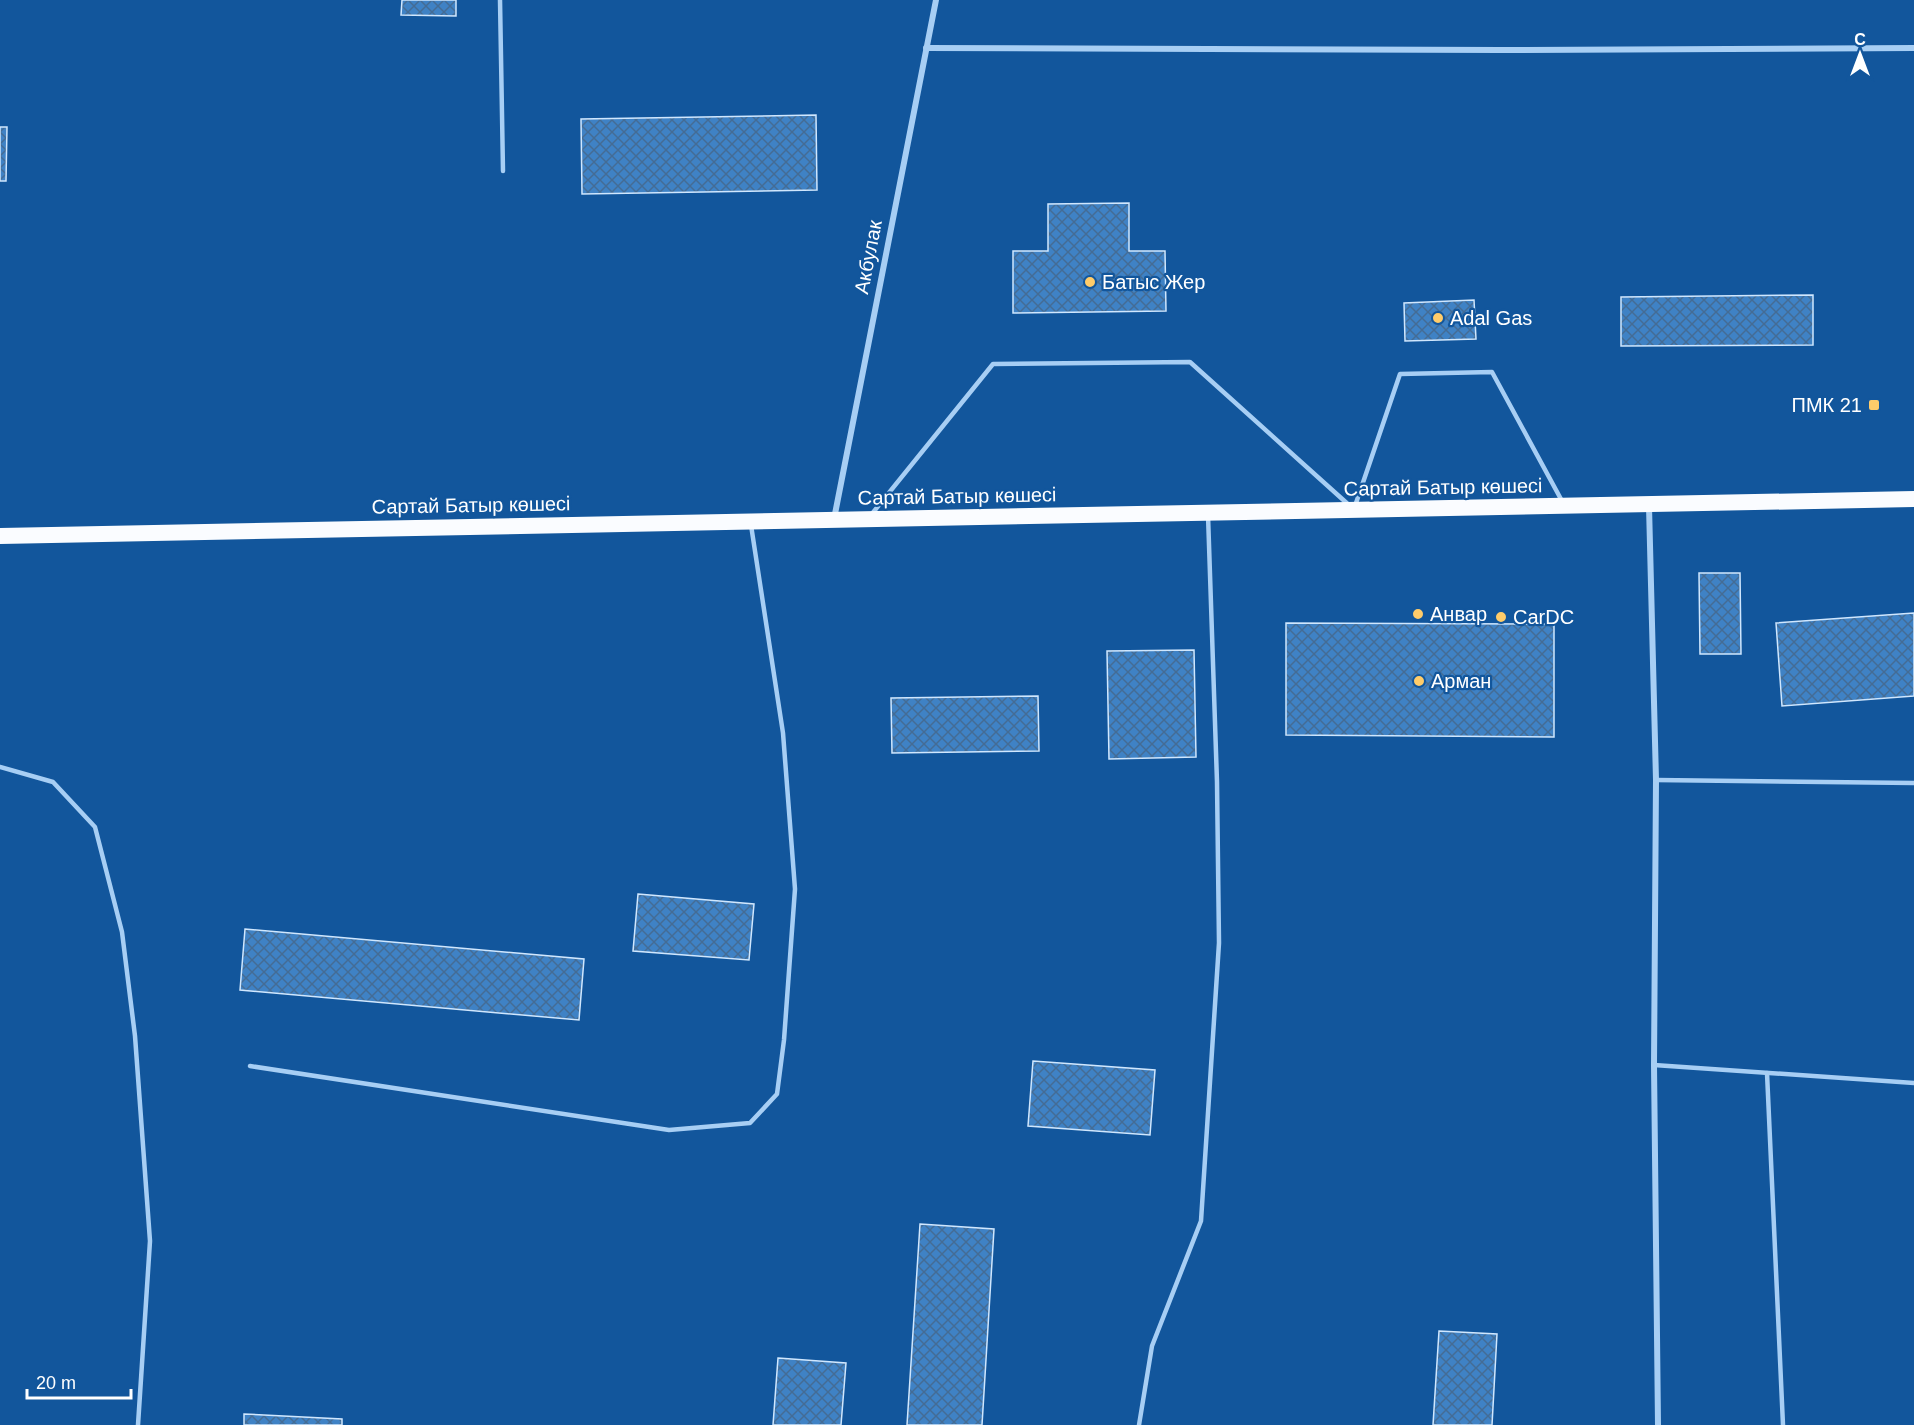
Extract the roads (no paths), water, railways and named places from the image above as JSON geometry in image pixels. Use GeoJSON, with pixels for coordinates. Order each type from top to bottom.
{"type":"FeatureCollection","features":[{"type":"Feature","properties":{"kind":"highway","name":"Сартай Батыр көшесі"},"geometry":{"type":"LineString","coordinates":[[0,536],[1914,499]]}},
{"type":"Feature","properties":{"kind":"street","name":"Акбулак"},"geometry":{"type":"LineString","coordinates":[[834,520],[936,0]]}},
{"type":"Feature","properties":{"kind":"street"},"geometry":{"type":"LineString","coordinates":[[926,48],[1512,50],[1914,48]]}},
{"type":"Feature","properties":{"kind":"street"},"geometry":{"type":"LineString","coordinates":[[1649,505],[1656,780],[1654,1065],[1658,1425]]}},
{"type":"Feature","properties":{"kind":"lane"},"geometry":{"type":"LineString","coordinates":[[500,0],[503,171]]}},
{"type":"Feature","properties":{"kind":"lane"},"geometry":{"type":"LineString","coordinates":[[867,519],[993,364],[1190,362],[1354,509],[1400,374],[1492,372],[1565,507]]}},
{"type":"Feature","properties":{"kind":"lane"},"geometry":{"type":"LineString","coordinates":[[1139,1425],[1152,1346],[1201,1221],[1219,943],[1217,782],[1208,512]]}},
{"type":"Feature","properties":{"kind":"lane"},"geometry":{"type":"LineString","coordinates":[[250,1066],[669,1130],[750,1123],[777,1094],[784,1040],[795,889],[783,733],[750,520]]}},
{"type":"Feature","properties":{"kind":"lane"},"geometry":{"type":"LineString","coordinates":[[0,767],[53,782],[95,827],[122,932],[135,1036],[150,1241],[138,1425]]}},
{"type":"Feature","properties":{"kind":"lane"},"geometry":{"type":"LineString","coordinates":[[1656,780],[1914,783]]}},
{"type":"Feature","properties":{"kind":"lane"},"geometry":{"type":"LineString","coordinates":[[1654,1065],[1914,1083]]}},
{"type":"Feature","properties":{"kind":"lane"},"geometry":{"type":"LineString","coordinates":[[1767,1073],[1783,1425]]}},
{"type":"Feature","properties":{"kind":"place","name":"Батыс Жер"},"geometry":{"type":"Point","coordinates":[1090,282]}},
{"type":"Feature","properties":{"kind":"place","name":"Adal Gas"},"geometry":{"type":"Point","coordinates":[1438,318]}},
{"type":"Feature","properties":{"kind":"place","name":"ПМК 21"},"geometry":{"type":"Point","coordinates":[1874,405]}},
{"type":"Feature","properties":{"kind":"place","name":"Анвар"},"geometry":{"type":"Point","coordinates":[1418,614]}},
{"type":"Feature","properties":{"kind":"place","name":"CarDC"},"geometry":{"type":"Point","coordinates":[1501,617]}},
{"type":"Feature","properties":{"kind":"place","name":"Арман"},"geometry":{"type":"Point","coordinates":[1419,681]}}]}
